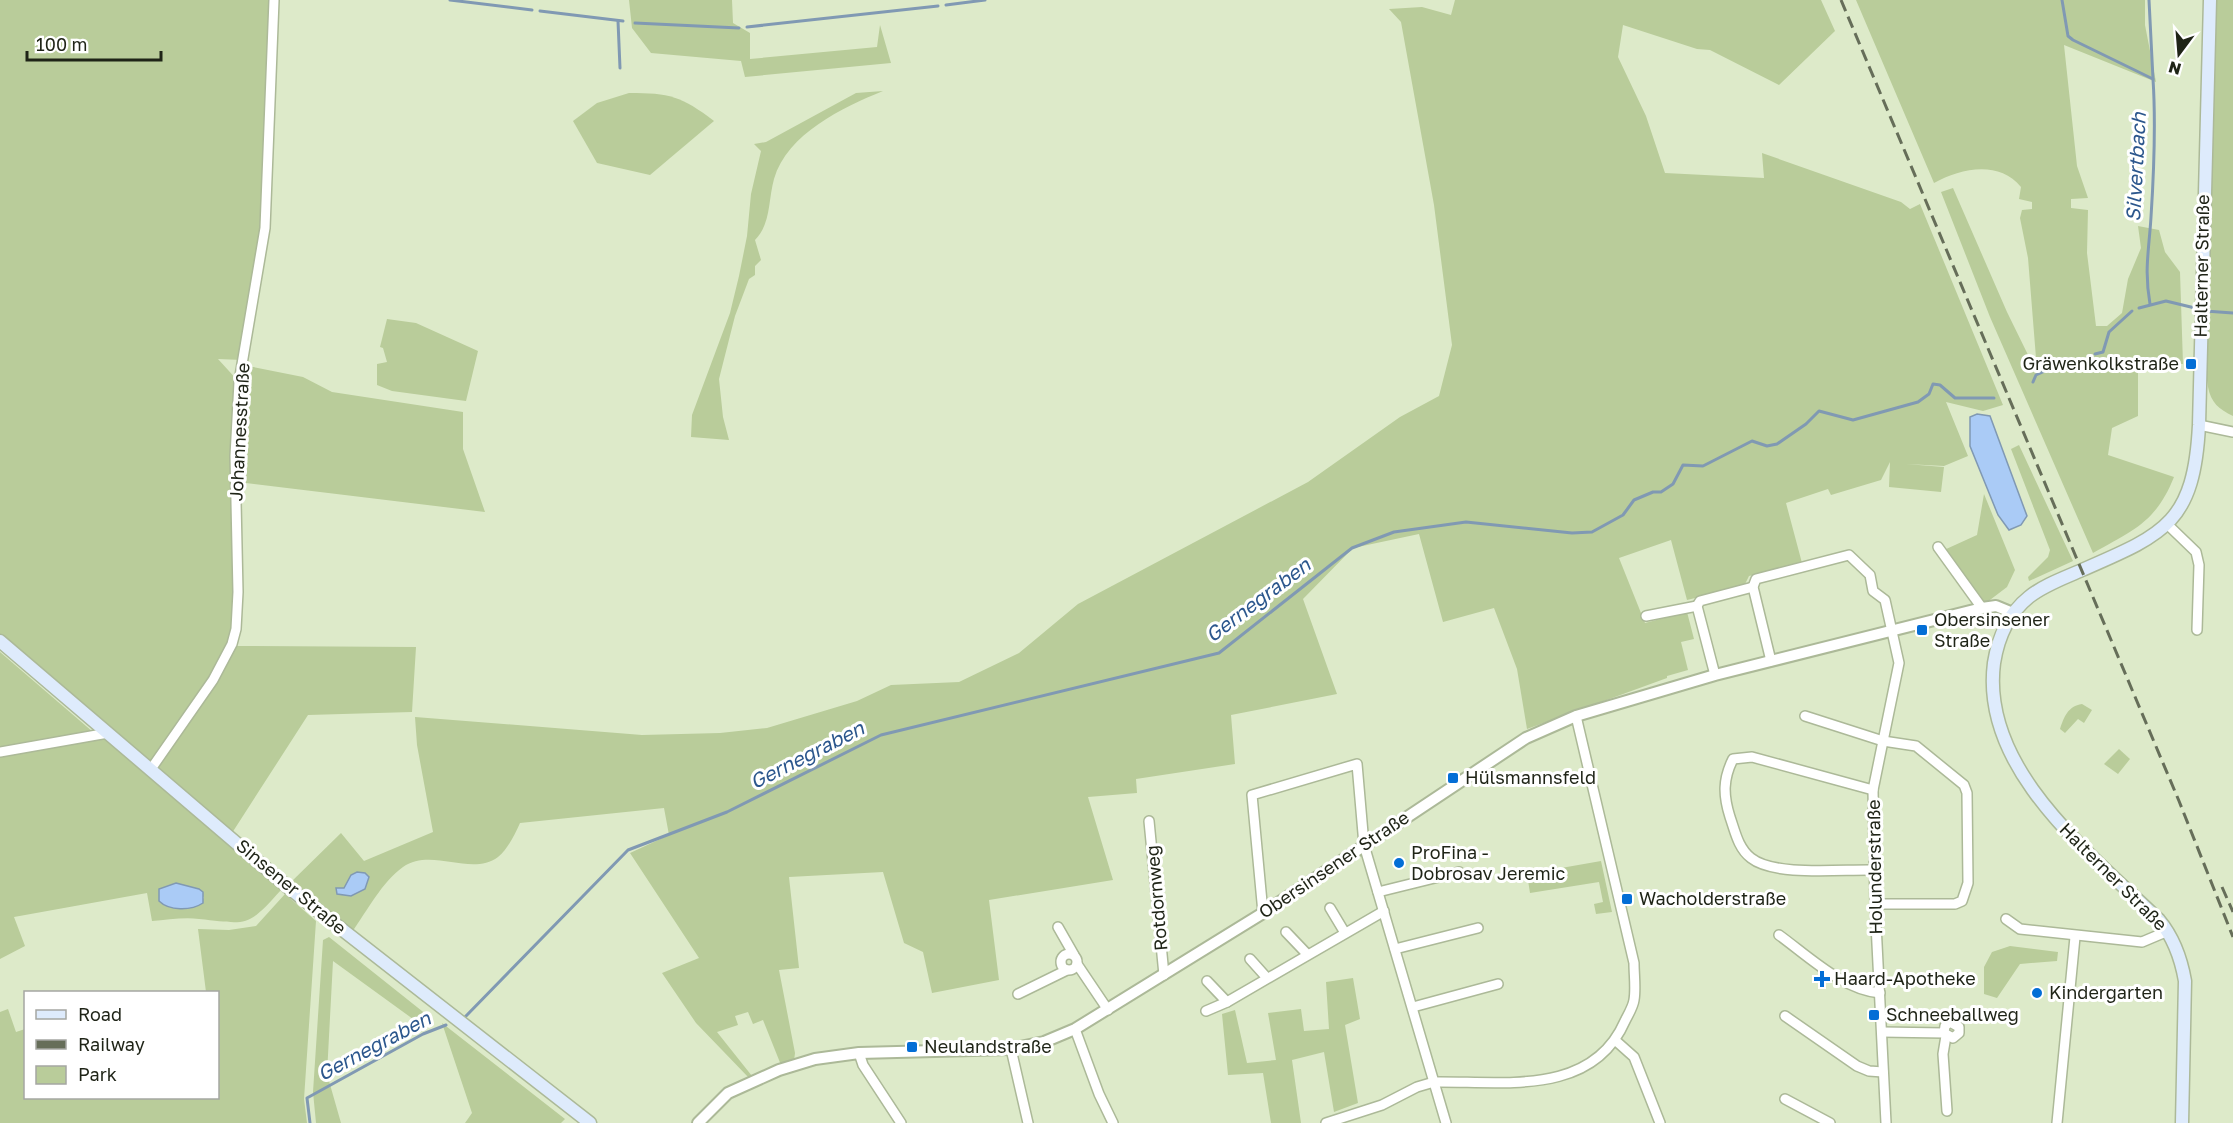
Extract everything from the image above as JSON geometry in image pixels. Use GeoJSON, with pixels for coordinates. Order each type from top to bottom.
{"type":"FeatureCollection","features":[{"type":"Feature","properties":{"kind":"main road","name":"Halterner Straße"},"geometry":{"type":"LineString","coordinates":[[2182,1123],[2185,981],[2182,960],[2168,931],[2121,884],[2078,846],[2042,804],[2019,767],[2003,732],[1992,680],[1996,649],[2013,614],[2030,597],[2051,583],[2139,544],[2167,524],[2182,504],[2192,485],[2199,425],[2210,0]]}},
{"type":"Feature","properties":{"kind":"main road","name":"Sinsener Straße"},"geometry":{"type":"LineString","coordinates":[[0,641],[288,888],[590,1123]]}},
{"type":"Feature","properties":{"kind":"street","name":"Johannesstraße"},"geometry":{"type":"LineString","coordinates":[[151,769],[213,680],[232,644],[236,629],[238,592],[235,456],[238,393],[265,228],[274,0]]}},
{"type":"Feature","properties":{"kind":"street"},"geometry":{"type":"LineString","coordinates":[[2199,425],[2233,432]]}},
{"type":"Feature","properties":{"kind":"street"},"geometry":{"type":"LineString","coordinates":[[2167,524],[2196,552],[2199,565],[2197,630]]}},
{"type":"Feature","properties":{"kind":"street"},"geometry":{"type":"LineString","coordinates":[[1938,547],[1982,608]]}},
{"type":"Feature","properties":{"kind":"street","name":"Holunderstraße"},"geometry":{"type":"LineString","coordinates":[[1753,587],[1756,579],[1849,555],[1870,576],[1873,591],[1885,600],[1893,630],[1899,663],[1873,790],[1875,904],[1886,1123]]}},
{"type":"Feature","properties":{"kind":"street"},"geometry":{"type":"LineString","coordinates":[[1715,675],[1697,606],[1700,601],[1753,587],[1771,661]]}},
{"type":"Feature","properties":{"kind":"street"},"geometry":{"type":"LineString","coordinates":[[1646,616],[1697,606]]}},
{"type":"Feature","properties":{"kind":"street","name":"Obersinsener Straße"},"geometry":{"type":"LineString","coordinates":[[698,1123],[729,1093],[756,1079],[815,1059],[859,1053],[1011,1049],[1044,1042],[1075,1029],[1263,913],[1526,738],[1575,716],[1715,675],[1982,608],[1996,606],[2013,614]]}},
{"type":"Feature","properties":{"kind":"street"},"geometry":{"type":"LineString","coordinates":[[1326,1123],[1382,1105],[1417,1087],[1434,1082],[1546,1080],[1569,1075],[1596,1060],[1616,1041],[1634,1000],[1634,963],[1575,716]]}},
{"type":"Feature","properties":{"kind":"street"},"geometry":{"type":"LineString","coordinates":[[1805,716],[1883,741],[1916,746],[1964,785],[1967,793],[1968,884],[1962,901],[1955,904],[1875,904]]}},
{"type":"Feature","properties":{"kind":"street"},"geometry":{"type":"LineString","coordinates":[[0,752],[108,733]]}},
{"type":"Feature","properties":{"kind":"street"},"geometry":{"type":"LineString","coordinates":[[1873,790],[1752,757],[1733,759],[1724,777],[1728,811],[1738,842],[1751,858],[1775,869],[1874,870]]}},
{"type":"Feature","properties":{"kind":"street"},"geometry":{"type":"LineString","coordinates":[[1263,913],[1252,795],[1357,764],[1364,845],[1446,1123]]}},
{"type":"Feature","properties":{"kind":"street","name":"Rotdornweg"},"geometry":{"type":"LineString","coordinates":[[1149,821],[1164,975]]}},
{"type":"Feature","properties":{"kind":"street"},"geometry":{"type":"LineString","coordinates":[[1378,892],[1459,872]]}},
{"type":"Feature","properties":{"kind":"street"},"geometry":{"type":"LineString","coordinates":[[1330,908],[1345,933]]}},
{"type":"Feature","properties":{"kind":"street"},"geometry":{"type":"LineString","coordinates":[[1206,1011],[1227,1002],[1384,911]]}},
{"type":"Feature","properties":{"kind":"street"},"geometry":{"type":"LineString","coordinates":[[2006,919],[2020,929],[2075,937],[2142,942],[2168,931]]}},
{"type":"Feature","properties":{"kind":"street"},"geometry":{"type":"LineString","coordinates":[[1058,927],[1108,1010]]}},
{"type":"Feature","properties":{"kind":"street"},"geometry":{"type":"LineString","coordinates":[[1395,950],[1478,928]]}},
{"type":"Feature","properties":{"kind":"street"},"geometry":{"type":"LineString","coordinates":[[1286,932],[1307,954]]}},
{"type":"Feature","properties":{"kind":"street"},"geometry":{"type":"LineString","coordinates":[[1779,935],[1841,979],[1865,992],[1880,993]]}},
{"type":"Feature","properties":{"kind":"street"},"geometry":{"type":"LineString","coordinates":[[2057,1123],[2075,937]]}},
{"type":"Feature","properties":{"kind":"street"},"geometry":{"type":"LineString","coordinates":[[1067,970],[1062,966],[1062,957],[1066,954],[1076,960]]}},
{"type":"Feature","properties":{"kind":"street"},"geometry":{"type":"LineString","coordinates":[[1250,959],[1267,978]]}},
{"type":"Feature","properties":{"kind":"street"},"geometry":{"type":"LineString","coordinates":[[1018,994],[1074,968],[1076,960]]}},
{"type":"Feature","properties":{"kind":"street"},"geometry":{"type":"LineString","coordinates":[[1206,981],[1227,1002]]}},
{"type":"Feature","properties":{"kind":"street"},"geometry":{"type":"LineString","coordinates":[[1413,1007],[1498,984]]}},
{"type":"Feature","properties":{"kind":"street"},"geometry":{"type":"LineString","coordinates":[[1785,1016],[1857,1066],[1869,1071],[1883,1072]]}},
{"type":"Feature","properties":{"kind":"street"},"geometry":{"type":"LineString","coordinates":[[1075,1029],[1099,1094],[1113,1123]]}},
{"type":"Feature","properties":{"kind":"street"},"geometry":{"type":"LineString","coordinates":[[1882,1032],[1945,1034],[1942,1054],[1947,1111]]}},
{"type":"Feature","properties":{"kind":"street"},"geometry":{"type":"LineString","coordinates":[[1616,1041],[1634,1058],[1660,1123]]}},
{"type":"Feature","properties":{"kind":"street"},"geometry":{"type":"LineString","coordinates":[[1011,1049],[1028,1123]]}},
{"type":"Feature","properties":{"kind":"street"},"geometry":{"type":"LineString","coordinates":[[859,1053],[863,1065],[897,1122]]}},
{"type":"Feature","properties":{"kind":"street"},"geometry":{"type":"LineString","coordinates":[[1785,1099],[1830,1123]]}},
{"type":"Feature","properties":{"kind":"green space"},"geometry":{"type":"Polygon","coordinates":[[[0,0],[274,0],[265,227],[242,360],[218,359],[239,382],[238,592],[232,644],[160,756],[150,762],[0,634],[0,0]]]}},
{"type":"Feature","properties":{"kind":"green space"},"geometry":{"type":"Polygon","coordinates":[[[629,0],[732,0],[733,23],[750,33],[750,59],[877,47],[880,25],[891,63],[745,77],[741,61],[651,53],[632,28],[629,0]]]}},
{"type":"Feature","properties":{"kind":"green space"},"geometry":{"type":"Polygon","coordinates":[[[1455,0],[1821,0],[1835,31],[1779,85],[1710,50],[1697,49],[1623,25],[1618,57],[1646,116],[1665,173],[1764,178],[1762,153],[1901,202],[1910,209],[1920,204],[2003,405],[1983,411],[1946,402],[1968,456],[1944,466],[1906,464],[1944,467],[1941,492],[1889,487],[1890,462],[1881,480],[1831,495],[1828,489],[1786,503],[1802,563],[1749,576],[1744,586],[1687,600],[1671,540],[1619,558],[1645,623],[1687,612],[1694,639],[1681,642],[1688,670],[1527,729],[1517,669],[1494,608],[1443,622],[1419,534],[1353,548],[1303,599],[1337,694],[1231,715],[1235,764],[1136,779],[1137,793],[1088,797],[1113,880],[989,900],[999,980],[932,993],[923,952],[904,943],[883,872],[789,877],[799,968],[779,970],[795,1053],[794,1061],[781,1065],[763,1020],[753,1024],[748,1012],[735,1016],[738,1025],[717,1032],[752,1076],[749,1078],[696,1023],[662,973],[699,958],[630,853],[669,835],[664,808],[520,823],[505,850],[498,857],[487,862],[464,864],[426,860],[414,862],[395,873],[375,897],[352,932],[289,884],[341,833],[364,861],[433,832],[417,745],[415,717],[642,735],[720,733],[767,728],[857,701],[891,685],[959,682],[1019,653],[1078,604],[1308,482],[1400,417],[1439,396],[1452,345],[1434,205],[1401,22],[1389,9],[1422,7],[1451,15],[1455,0]]]}},
{"type":"Feature","properties":{"kind":"green space"},"geometry":{"type":"Polygon","coordinates":[[[1856,0],[2145,0],[2145,25],[2156,82],[2064,45],[2077,166],[2088,198],[2071,199],[2071,208],[2088,210],[2087,253],[2096,326],[2107,326],[2122,313],[2128,279],[2141,248],[2138,226],[2159,230],[2165,252],[2180,272],[2183,364],[2138,361],[2138,416],[2112,428],[2108,455],[2174,477],[2160,505],[2151,515],[2132,531],[2093,553],[1990,317],[1941,192],[1953,188],[2031,361],[2036,358],[2028,258],[2020,218],[2022,210],[2032,209],[2032,202],[2019,199],[2021,187],[2012,178],[1991,170],[1968,171],[1934,183],[1856,0]]]}},
{"type":"Feature","properties":{"kind":"green space"},"geometry":{"type":"Polygon","coordinates":[[[2217,0],[2233,0],[2233,416],[2220,408],[2211,397],[2205,352],[2217,0]]]}},
{"type":"Feature","properties":{"kind":"green space"},"geometry":{"type":"Polygon","coordinates":[[[883,91],[851,105],[818,124],[791,149],[781,163],[774,179],[764,227],[755,240],[761,260],[755,266],[755,275],[749,279],[735,316],[719,379],[723,417],[729,440],[691,437],[692,415],[730,313],[739,276],[747,236],[751,194],[761,151],[754,144],[766,142],[856,93],[883,91]]]}},
{"type":"Feature","properties":{"kind":"green space"},"geometry":{"type":"Polygon","coordinates":[[[629,93],[665,95],[693,106],[714,121],[650,175],[597,163],[573,121],[597,103],[629,93]]]}},
{"type":"Feature","properties":{"kind":"green space"},"geometry":{"type":"Polygon","coordinates":[[[387,319],[416,323],[478,351],[466,401],[392,391],[377,385],[377,364],[387,362],[383,348],[380,347],[387,319]]]}},
{"type":"Feature","properties":{"kind":"green space"},"geometry":{"type":"Polygon","coordinates":[[[243,365],[303,377],[332,392],[463,412],[463,449],[485,512],[238,482],[243,365]]]}},
{"type":"Feature","properties":{"kind":"green space"},"geometry":{"type":"Polygon","coordinates":[[[2019,445],[2073,561],[2029,581],[2028,577],[2048,557],[2050,550],[2011,449],[2019,445]]]}},
{"type":"Feature","properties":{"kind":"green space"},"geometry":{"type":"Polygon","coordinates":[[[1984,494],[2015,570],[2007,587],[1982,606],[1944,550],[1977,535],[1984,494]]]}},
{"type":"Feature","properties":{"kind":"green space"},"geometry":{"type":"Polygon","coordinates":[[[234,646],[416,647],[412,712],[308,715],[232,833],[155,768],[234,646]]]}},
{"type":"Feature","properties":{"kind":"green space"},"geometry":{"type":"Polygon","coordinates":[[[0,652],[93,732],[0,750],[0,652]]]}},
{"type":"Feature","properties":{"kind":"green space"},"geometry":{"type":"Polygon","coordinates":[[[2082,704],[2092,710],[2084,723],[2078,719],[2065,733],[2060,729],[2065,716],[2073,707],[2082,704]]]}},
{"type":"Feature","properties":{"kind":"green space"},"geometry":{"type":"Polygon","coordinates":[[[104,737],[281,890],[253,917],[238,922],[187,918],[152,921],[147,893],[14,917],[25,946],[0,959],[0,756],[104,737]],[[199,889],[159,900],[170,907],[182,908],[204,898],[199,889]]]}},
{"type":"Feature","properties":{"kind":"green space"},"geometry":{"type":"Polygon","coordinates":[[[2119,749],[2130,759],[2118,774],[2104,764],[2119,749]]]}},
{"type":"Feature","properties":{"kind":"green space"},"geometry":{"type":"Polygon","coordinates":[[[1601,861],[1612,912],[1596,914],[1594,904],[1603,902],[1599,882],[1530,893],[1527,874],[1601,861]]]}},
{"type":"Feature","properties":{"kind":"green space"},"geometry":{"type":"Polygon","coordinates":[[[285,894],[316,921],[304,1099],[307,1123],[0,1123],[0,1012],[8,1009],[16,1032],[24,1029],[24,1099],[219,1099],[219,991],[206,991],[198,929],[229,930],[256,926],[285,894]]]}},
{"type":"Feature","properties":{"kind":"green space"},"geometry":{"type":"Polygon","coordinates":[[[329,937],[432,1019],[424,1027],[333,961],[327,1074],[341,1123],[316,1123],[313,1092],[323,940],[329,937]]]}},
{"type":"Feature","properties":{"kind":"green space"},"geometry":{"type":"Polygon","coordinates":[[[2010,946],[2058,952],[2057,961],[2020,964],[1997,998],[1984,994],[1984,967],[1992,952],[2010,946]]]}},
{"type":"Feature","properties":{"kind":"green space"},"geometry":{"type":"Polygon","coordinates":[[[1353,978],[1360,1019],[1345,1025],[1358,1103],[1334,1112],[1324,1052],[1292,1060],[1301,1123],[1271,1123],[1263,1073],[1228,1075],[1222,1014],[1235,1010],[1247,1063],[1276,1060],[1268,1013],[1301,1009],[1304,1031],[1329,1029],[1326,982],[1353,978]]]}},
{"type":"Feature","properties":{"kind":"green space"},"geometry":{"type":"Polygon","coordinates":[[[442,1023],[565,1119],[561,1123],[465,1123],[472,1113],[442,1023]]]}},
{"type":"Feature","properties":{"kind":"water"},"geometry":{"type":"Polygon","coordinates":[[[1977,414],[1990,416],[2027,516],[2021,525],[2009,530],[1998,515],[1970,446],[1970,417],[1977,414]]]}},
{"type":"Feature","properties":{"kind":"water"},"geometry":{"type":"Polygon","coordinates":[[[357,872],[365,873],[369,877],[365,889],[351,896],[337,894],[336,888],[344,888],[351,875],[357,872]]]}},
{"type":"Feature","properties":{"kind":"water"},"geometry":{"type":"Polygon","coordinates":[[[176,883],[199,889],[203,892],[203,903],[180,909],[168,907],[159,901],[159,889],[176,883]]]}},
{"type":"Feature","properties":{"kind":"waterway"},"geometry":{"type":"LineString","coordinates":[[450,0],[532,10]]}},
{"type":"Feature","properties":{"kind":"waterway"},"geometry":{"type":"LineString","coordinates":[[946,5],[985,0]]}},
{"type":"Feature","properties":{"kind":"waterway","name":"Silvertbach"},"geometry":{"type":"LineString","coordinates":[[2062,0],[2068,36],[2153,79],[2154,165],[2147,270],[2150,304]]}},
{"type":"Feature","properties":{"kind":"waterway"},"geometry":{"type":"LineString","coordinates":[[2149,0],[2153,79]]}},
{"type":"Feature","properties":{"kind":"waterway"},"geometry":{"type":"LineString","coordinates":[[747,27],[938,6]]}},
{"type":"Feature","properties":{"kind":"waterway"},"geometry":{"type":"LineString","coordinates":[[540,11],[623,21]]}},
{"type":"Feature","properties":{"kind":"waterway"},"geometry":{"type":"LineString","coordinates":[[618,21],[620,68]]}},
{"type":"Feature","properties":{"kind":"waterway"},"geometry":{"type":"LineString","coordinates":[[635,23],[739,28]]}},
{"type":"Feature","properties":{"kind":"waterway","name":"Silvertbach"},"geometry":{"type":"LineString","coordinates":[[2139,308],[2166,301],[2199,309]]}},
{"type":"Feature","properties":{"kind":"waterway","name":"Gernegraben"},"geometry":{"type":"LineString","coordinates":[[2095,354],[2103,352],[2109,332],[2132,311]]}},
{"type":"Feature","properties":{"kind":"waterway","name":"Silvertbach"},"geometry":{"type":"LineString","coordinates":[[2205,311],[2233,313]]}},
{"type":"Feature","properties":{"kind":"waterway","name":"Gernegraben"},"geometry":{"type":"LineString","coordinates":[[2033,382],[2036,375],[2045,371]]}},
{"type":"Feature","properties":{"kind":"waterway","name":"Gernegraben"},"geometry":{"type":"LineString","coordinates":[[465,1017],[628,850],[727,812],[881,735],[1219,653],[1352,548],[1394,532],[1466,522],[1572,533],[1592,532],[1623,515],[1634,500],[1653,492],[1661,492],[1673,484],[1683,465],[1703,466],[1752,441],[1767,446],[1777,444],[1806,424],[1819,411],[1853,420],[1918,402],[1929,394],[1933,384],[1940,385],[1955,398],[1994,398]]}},
{"type":"Feature","properties":{"kind":"waterway","name":"Gernegraben"},"geometry":{"type":"LineString","coordinates":[[310,1123],[307,1098],[423,1034],[446,1025]]}},
{"type":"Feature","properties":{"kind":"railway"},"geometry":{"type":"LineString","coordinates":[[1841,0],[2179,801],[2233,937]]}},
{"type":"Feature","properties":{"kind":"railway"},"geometry":{"type":"LineString","coordinates":[[2222,887],[2233,912]]}},
{"type":"Feature","properties":{"kind":"place","name":"Gräwenkolkstraße"},"geometry":{"type":"Point","coordinates":[2191,364]}},
{"type":"Feature","properties":{"kind":"place","name":"Obersinsener Straße"},"geometry":{"type":"Point","coordinates":[1922,630]}},
{"type":"Feature","properties":{"kind":"place","name":"Hülsmannsfeld"},"geometry":{"type":"Point","coordinates":[1453,778]}},
{"type":"Feature","properties":{"kind":"place","name":"ProFina - Dobrosav Jeremic"},"geometry":{"type":"Point","coordinates":[1399,863]}},
{"type":"Feature","properties":{"kind":"place","name":"Wacholderstraße"},"geometry":{"type":"Point","coordinates":[1627,899]}},
{"type":"Feature","properties":{"kind":"place","name":"Haard-Apotheke"},"geometry":{"type":"Point","coordinates":[1822,979]}},
{"type":"Feature","properties":{"kind":"place","name":"Kindergarten"},"geometry":{"type":"Point","coordinates":[2037,993]}},
{"type":"Feature","properties":{"kind":"place","name":"Schneeballweg"},"geometry":{"type":"Point","coordinates":[1874,1015]}},
{"type":"Feature","properties":{"kind":"place","name":"Neulandstraße"},"geometry":{"type":"Point","coordinates":[912,1047]}}]}
